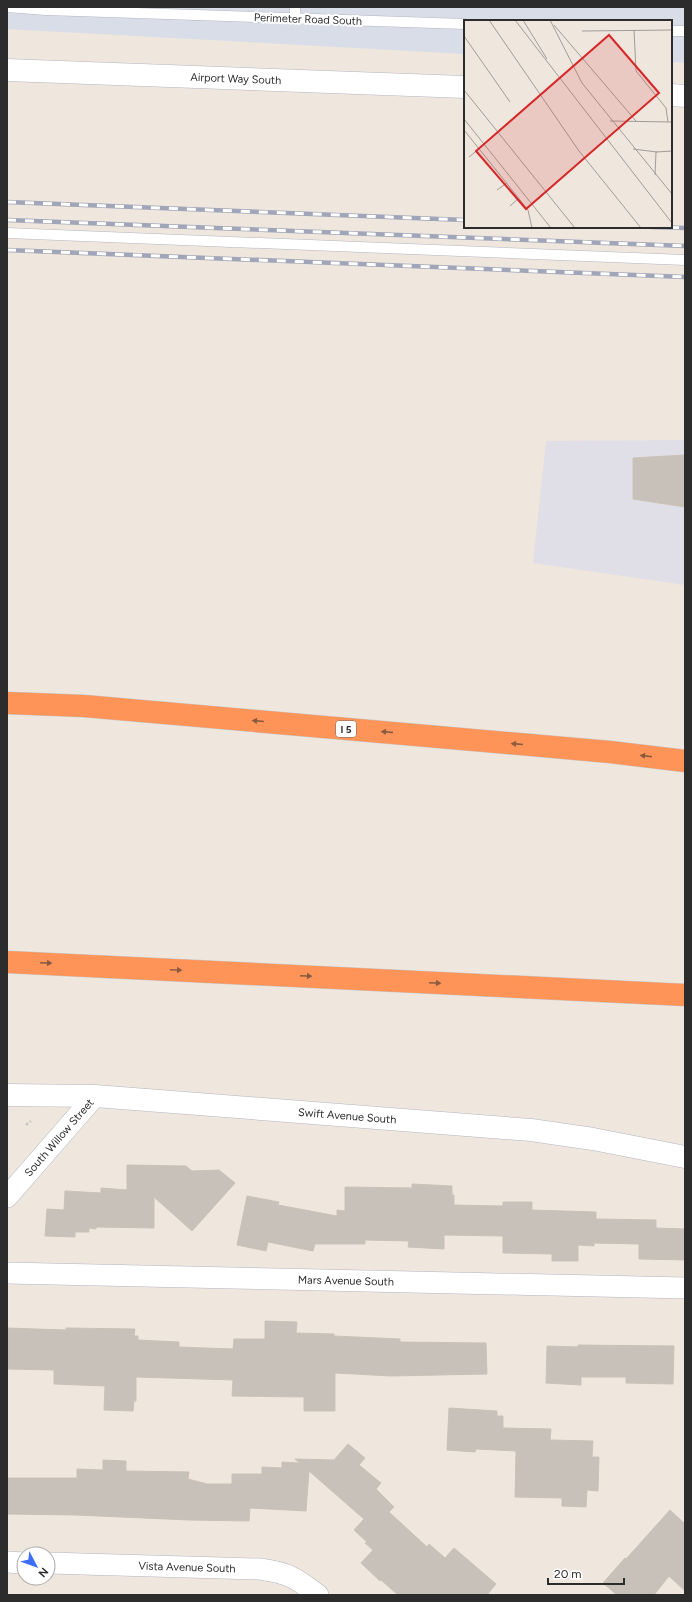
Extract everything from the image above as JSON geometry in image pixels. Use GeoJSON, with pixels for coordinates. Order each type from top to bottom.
{"type":"FeatureCollection","features":[{"type":"Feature","properties":{"kind":"highway","name":"I 5"},"geometry":{"type":"LineString","coordinates":[[7,703],[84,706],[178,714],[610,752],[685,761]]}},
{"type":"Feature","properties":{"kind":"highway"},"geometry":{"type":"LineString","coordinates":[[7,962],[685,995]]}},
{"type":"Feature","properties":{"kind":"street","name":"Airport Way South"},"geometry":{"type":"LineString","coordinates":[[7,70],[464,87]]}},
{"type":"Feature","properties":{"kind":"street"},"geometry":{"type":"LineString","coordinates":[[672,95],[685,96]]}},
{"type":"Feature","properties":{"kind":"street","name":"Swift Avenue South"},"geometry":{"type":"LineString","coordinates":[[7,1095],[95,1096],[532,1130],[593,1138],[685,1157]]}},
{"type":"Feature","properties":{"kind":"street","name":"South Willow Street"},"geometry":{"type":"LineString","coordinates":[[7,1197],[95,1096]]}},
{"type":"Feature","properties":{"kind":"street","name":"Mars Avenue South"},"geometry":{"type":"LineString","coordinates":[[7,1273],[685,1288]]}},
{"type":"Feature","properties":{"kind":"street","name":"Vista Avenue South"},"geometry":{"type":"LineString","coordinates":[[56,1563],[260,1569],[286,1574],[301,1582],[318,1595]]}},
{"type":"Feature","properties":{"kind":"lane","name":"Perimeter Road South"},"geometry":{"type":"LineString","coordinates":[[7,7],[46,10],[113,9],[295,19],[464,24]]}},
{"type":"Feature","properties":{"kind":"lane"},"geometry":{"type":"LineString","coordinates":[[295,7],[295,19]]}},
{"type":"Feature","properties":{"kind":"lane"},"geometry":{"type":"LineString","coordinates":[[672,31],[685,31]]}},
{"type":"Feature","properties":{"kind":"lane"},"geometry":{"type":"LineString","coordinates":[[7,233],[685,260]]}},
{"type":"Feature","properties":{"kind":"path"},"geometry":{"type":"LineString","coordinates":[[26,1125],[31,1121]]}},
{"type":"Feature","properties":{"kind":"shaded area"},"geometry":{"type":"Polygon","coordinates":[[[7,7],[685,7],[685,63],[672,62],[672,20],[464,20],[464,54],[7,29],[7,7]]]}},
{"type":"Feature","properties":{"kind":"shaded area"},"geometry":{"type":"Polygon","coordinates":[[[685,440],[685,585],[533,563],[546,441],[685,440]]]}},
{"type":"Feature","properties":{"kind":"building"},"geometry":{"type":"Polygon","coordinates":[[[685,455],[685,507],[633,499],[633,458],[685,455]]]}},
{"type":"Feature","properties":{"kind":"building"},"geometry":{"type":"Polygon","coordinates":[[[127,1165],[186,1166],[192,1171],[219,1170],[235,1183],[192,1231],[154,1197],[154,1228],[96,1227],[96,1229],[89,1228],[89,1232],[75,1232],[75,1237],[45,1236],[47,1209],[64,1210],[65,1191],[101,1193],[101,1188],[127,1190],[127,1165]]]}},
{"type":"Feature","properties":{"kind":"building"},"geometry":{"type":"Polygon","coordinates":[[[412,1184],[452,1186],[454,1205],[503,1206],[503,1202],[532,1202],[532,1210],[596,1212],[596,1219],[656,1220],[656,1228],[685,1229],[685,1260],[639,1259],[639,1244],[594,1243],[594,1246],[578,1245],[578,1261],[552,1261],[552,1254],[503,1253],[503,1236],[444,1235],[444,1249],[408,1247],[409,1241],[365,1240],[365,1244],[315,1244],[313,1251],[268,1242],[266,1251],[237,1245],[247,1196],[279,1202],[278,1205],[337,1216],[337,1210],[345,1211],[345,1187],[412,1188],[412,1184]]]}},
{"type":"Feature","properties":{"kind":"building"},"geometry":{"type":"Polygon","coordinates":[[[265,1321],[297,1322],[296,1333],[400,1339],[400,1342],[486,1343],[487,1374],[391,1376],[335,1373],[335,1411],[304,1411],[304,1397],[232,1396],[233,1380],[136,1377],[136,1401],[134,1401],[133,1411],[104,1410],[105,1386],[54,1384],[54,1370],[7,1369],[7,1328],[66,1330],[66,1328],[135,1329],[134,1336],[138,1336],[138,1340],[179,1342],[179,1347],[233,1349],[234,1339],[265,1339],[265,1321]]]}},
{"type":"Feature","properties":{"kind":"building"},"geometry":{"type":"Polygon","coordinates":[[[578,1345],[674,1346],[673,1384],[626,1383],[626,1377],[581,1377],[581,1385],[546,1383],[547,1346],[578,1347],[578,1345]]]}},
{"type":"Feature","properties":{"kind":"building"},"geometry":{"type":"Polygon","coordinates":[[[449,1408],[497,1411],[497,1416],[503,1416],[503,1428],[551,1429],[550,1440],[593,1441],[592,1457],[599,1457],[598,1491],[587,1490],[586,1507],[562,1506],[562,1498],[515,1497],[516,1451],[476,1449],[475,1452],[447,1450],[449,1408]]]}},
{"type":"Feature","properties":{"kind":"building"},"geometry":{"type":"Polygon","coordinates":[[[348,1444],[365,1458],[359,1465],[381,1483],[376,1489],[394,1507],[389,1512],[427,1547],[429,1544],[445,1558],[454,1548],[496,1584],[487,1595],[398,1595],[361,1563],[373,1550],[354,1530],[364,1519],[309,1471],[306,1511],[250,1508],[249,1521],[7,1514],[7,1478],[77,1478],[77,1469],[103,1470],[103,1460],[126,1461],[126,1471],[189,1472],[188,1479],[207,1484],[232,1484],[232,1474],[262,1474],[262,1467],[282,1468],[282,1462],[300,1463],[295,1459],[334,1460],[348,1444]]]}},
{"type":"Feature","properties":{"kind":"building"},"geometry":{"type":"Polygon","coordinates":[[[670,1510],[685,1524],[685,1591],[669,1576],[654,1595],[617,1595],[603,1583],[670,1510]]]}},
{"type":"Feature","properties":{"kind":"railway"},"geometry":{"type":"LineString","coordinates":[[7,202],[464,220]]}},
{"type":"Feature","properties":{"kind":"railway"},"geometry":{"type":"LineString","coordinates":[[7,220],[685,246]]}},
{"type":"Feature","properties":{"kind":"railway"},"geometry":{"type":"LineString","coordinates":[[672,228],[685,228]]}},
{"type":"Feature","properties":{"kind":"railway"},"geometry":{"type":"LineString","coordinates":[[7,250],[685,277]]}}]}
